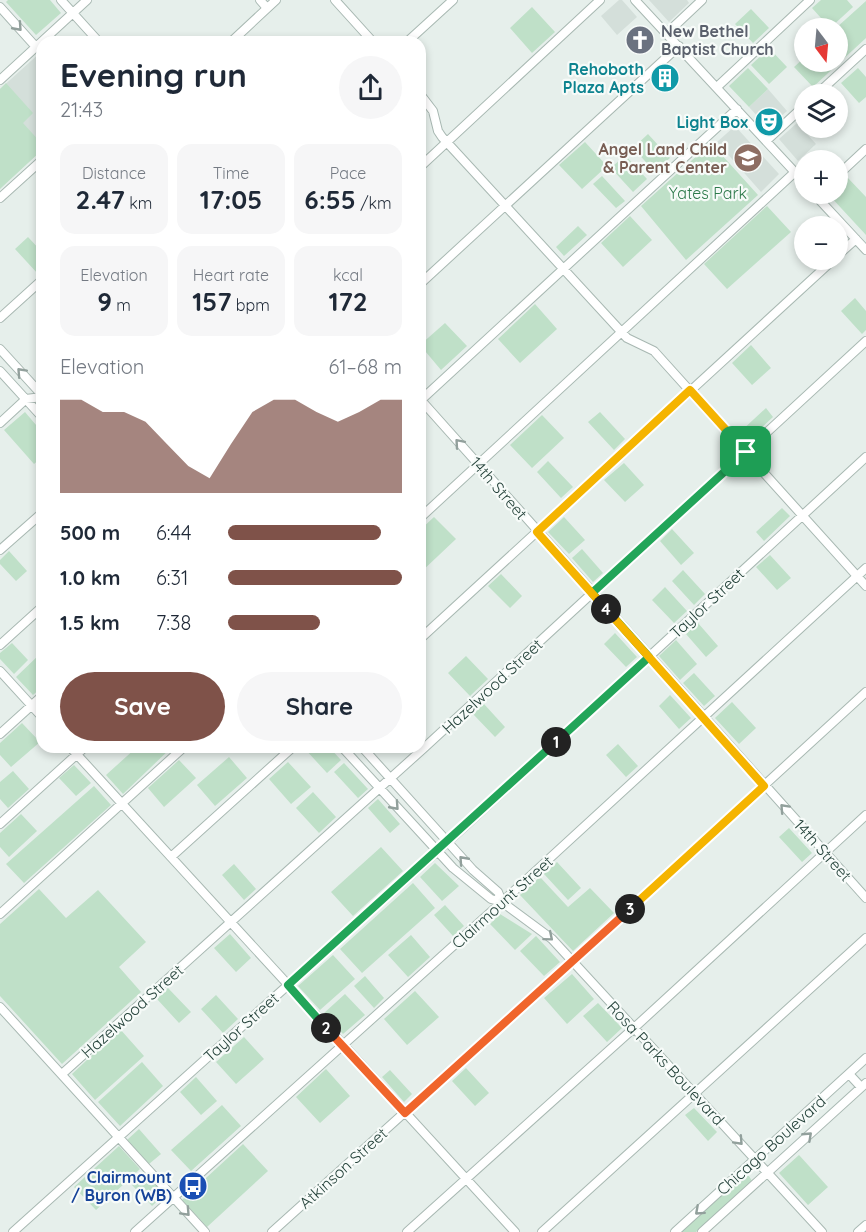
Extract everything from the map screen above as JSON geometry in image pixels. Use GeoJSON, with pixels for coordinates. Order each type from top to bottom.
{"type":"FeatureCollection","features":[{"type":"Feature","properties":{"kind":"street"},"geometry":{"type":"LineString","coordinates":[[61,0],[94,36]]}},
{"type":"Feature","properties":{"kind":"street"},"geometry":{"type":"LineString","coordinates":[[48,36],[87,0]]}},
{"type":"Feature","properties":{"kind":"street"},"geometry":{"type":"LineString","coordinates":[[260,0],[267,8]]}},
{"type":"Feature","properties":{"kind":"street"},"geometry":{"type":"LineString","coordinates":[[237,36],[276,0]]}},
{"type":"Feature","properties":{"kind":"street"},"geometry":{"type":"LineString","coordinates":[[335,0],[368,36]]}},
{"type":"Feature","properties":{"kind":"street"},"geometry":{"type":"LineString","coordinates":[[414,36],[453,0]]}},
{"type":"Feature","properties":{"kind":"street"},"geometry":{"type":"LineString","coordinates":[[426,161],[600,0]]}},
{"type":"Feature","properties":{"kind":"street"},"geometry":{"type":"LineString","coordinates":[[635,0],[794,171]]}},
{"type":"Feature","properties":{"kind":"street"},"geometry":{"type":"LineString","coordinates":[[667,33],[702,0]]}},
{"type":"Feature","properties":{"kind":"street"},"geometry":{"type":"LineString","coordinates":[[717,87],[810,0]]}},
{"type":"Feature","properties":{"kind":"street"},"geometry":{"type":"LineString","coordinates":[[0,7],[36,47],[0,80]]}},
{"type":"Feature","properties":{"kind":"street"},"geometry":{"type":"LineString","coordinates":[[426,278],[679,46]]}},
{"type":"Feature","properties":{"kind":"street"},"geometry":{"type":"LineString","coordinates":[[828,84],[866,49]]}},
{"type":"Feature","properties":{"kind":"street"},"geometry":{"type":"LineString","coordinates":[[426,101],[430,106],[438,131],[447,142],[621,331],[633,342],[654,351],[866,586]]}},
{"type":"Feature","properties":{"kind":"street"},"geometry":{"type":"LineString","coordinates":[[426,395],[737,109]]}},
{"type":"Feature","properties":{"kind":"street"},"geometry":{"type":"LineString","coordinates":[[766,141],[794,115]]}},
{"type":"Feature","properties":{"kind":"street"},"geometry":{"type":"LineString","coordinates":[[848,166],[866,149]]}},
{"type":"Feature","properties":{"kind":"street"},"geometry":{"type":"LineString","coordinates":[[0,198],[36,165]]}},
{"type":"Feature","properties":{"kind":"street"},"geometry":{"type":"LineString","coordinates":[[426,512],[794,173]]}},
{"type":"Feature","properties":{"kind":"street"},"geometry":{"type":"LineString","coordinates":[[825,204],[866,250]]}},
{"type":"Feature","properties":{"kind":"street"},"geometry":{"type":"LineString","coordinates":[[848,246],[856,239]]}},
{"type":"Feature","properties":{"kind":"street"},"geometry":{"type":"LineString","coordinates":[[426,634],[822,270]]}},
{"type":"Feature","properties":{"kind":"street"},"geometry":{"type":"LineString","coordinates":[[0,318],[36,285]]}},
{"type":"Feature","properties":{"kind":"street","name":"Hazelwood Street"},"geometry":{"type":"LineString","coordinates":[[426,747],[866,341]]}},
{"type":"Feature","properties":{"kind":"street"},"geometry":{"type":"LineString","coordinates":[[0,349],[36,389]]}},
{"type":"Feature","properties":{"kind":"street"},"geometry":{"type":"LineString","coordinates":[[0,371],[36,410]]}},
{"type":"Feature","properties":{"kind":"street"},"geometry":{"type":"LineString","coordinates":[[0,423],[26,399],[36,397]]}},
{"type":"Feature","properties":{"kind":"street","name":"14th Street"},"geometry":{"type":"LineString","coordinates":[[426,406],[866,898]]}},
{"type":"Feature","properties":{"kind":"street","name":"Taylor Street"},"geometry":{"type":"LineString","coordinates":[[13,1232],[447,842],[866,457]]}},
{"type":"Feature","properties":{"kind":"street"},"geometry":{"type":"LineString","coordinates":[[0,550],[36,518]]}},
{"type":"Feature","properties":{"kind":"street","name":"Clairmount Street"},"geometry":{"type":"LineString","coordinates":[[135,1232],[502,902],[866,568]]}},
{"type":"Feature","properties":{"kind":"street"},"geometry":{"type":"LineString","coordinates":[[0,645],[36,612]]}},
{"type":"Feature","properties":{"kind":"street"},"geometry":{"type":"LineString","coordinates":[[0,671],[36,710]]}},
{"type":"Feature","properties":{"kind":"street","name":"Atkinson Street"},"geometry":{"type":"LineString","coordinates":[[272,1232],[573,961],[866,692]]}},
{"type":"Feature","properties":{"kind":"street"},"geometry":{"type":"LineString","coordinates":[[0,734],[36,702]]}},
{"type":"Feature","properties":{"kind":"street"},"geometry":{"type":"LineString","coordinates":[[0,914],[177,753]]}},
{"type":"Feature","properties":{"kind":"street"},"geometry":{"type":"LineString","coordinates":[[171,857],[286,753]]}},
{"type":"Feature","properties":{"kind":"street","name":"Rosa Parks Boulevard"},"geometry":{"type":"LineString","coordinates":[[347,753],[453,868],[491,899],[502,902],[552,939],[822,1232]]}},
{"type":"Feature","properties":{"kind":"street","name":"Rosa Parks Boulevard"},"geometry":{"type":"LineString","coordinates":[[367,753],[473,870],[498,892],[502,902]]}},
{"type":"Feature","properties":{"kind":"street","name":"Hazelwood Street"},"geometry":{"type":"LineString","coordinates":[[62,1074],[419,753]]}},
{"type":"Feature","properties":{"kind":"street"},"geometry":{"type":"LineString","coordinates":[[0,824],[77,754],[515,1232]]}},
{"type":"Feature","properties":{"kind":"street"},"geometry":{"type":"LineString","coordinates":[[407,1232],[866,815]]}},
{"type":"Feature","properties":{"kind":"street"},"geometry":{"type":"LineString","coordinates":[[542,1232],[866,938]]}},
{"type":"Feature","properties":{"kind":"street"},"geometry":{"type":"LineString","coordinates":[[0,1007],[205,1232]]}},
{"type":"Feature","properties":{"kind":"street","name":"Chicago Boulevard"},"geometry":{"type":"LineString","coordinates":[[675,1232],[866,1058]]}},
{"type":"Feature","properties":{"kind":"street"},"geometry":{"type":"LineString","coordinates":[[849,1074],[863,1085]]}},
{"type":"Feature","properties":{"kind":"street","name":"Chicago Boulevard"},"geometry":{"type":"LineString","coordinates":[[702,1232],[863,1085]]}},
{"type":"Feature","properties":{"kind":"street"},"geometry":{"type":"LineString","coordinates":[[767,1149],[770,1159],[781,1161]]}},
{"type":"Feature","properties":{"kind":"street"},"geometry":{"type":"LineString","coordinates":[[744,1170],[753,1174],[755,1185]]}},
{"type":"Feature","properties":{"kind":"street"},"geometry":{"type":"LineString","coordinates":[[858,1232],[866,1225]]}},
{"type":"Feature","properties":{"kind":"shaded area"},"geometry":{"type":"Polygon","coordinates":[[[619,0],[622,0],[637,17],[617,35],[601,16],[619,0]]]}},
{"type":"Feature","properties":{"kind":"shaded area"},"geometry":{"type":"Polygon","coordinates":[[[649,0],[687,0],[689,3],[669,22],[649,0]]]}},
{"type":"Feature","properties":{"kind":"shaded area"},"geometry":{"type":"Polygon","coordinates":[[[36,56],[36,155],[0,188],[0,89],[36,56]]]}},
{"type":"Feature","properties":{"kind":"shaded area"},"geometry":{"type":"Polygon","coordinates":[[[768,89],[787,111],[768,128],[749,107],[768,89]]]}},
{"type":"Feature","properties":{"kind":"shaded area","name":"Angel Land Child & Parent Center"},"geometry":{"type":"Polygon","coordinates":[[[735,126],[779,174],[761,192],[717,142],[735,126]]]}},
{"type":"Feature","properties":{"kind":"shaded area"},"geometry":{"type":"Polygon","coordinates":[[[794,126],[794,138],[811,138],[816,144],[810,150],[794,150],[794,156],[779,139],[794,126]]]}},
{"type":"Feature","properties":{"kind":"green space"},"geometry":{"type":"Polygon","coordinates":[[[8,0],[50,0],[61,13],[36,35],[6,2],[8,0]]]}},
{"type":"Feature","properties":{"kind":"green space"},"geometry":{"type":"Polygon","coordinates":[[[821,0],[847,0],[853,7],[841,18],[821,18],[812,8],[821,0]]]}},
{"type":"Feature","properties":{"kind":"green space"},"geometry":{"type":"Polygon","coordinates":[[[866,1],[866,38],[848,55],[848,18],[866,1]]]}},
{"type":"Feature","properties":{"kind":"green space"},"geometry":{"type":"Polygon","coordinates":[[[532,7],[555,32],[532,53],[510,28],[532,7]]]}},
{"type":"Feature","properties":{"kind":"green space"},"geometry":{"type":"Polygon","coordinates":[[[751,9],[769,28],[753,43],[735,24],[751,9]]]}},
{"type":"Feature","properties":{"kind":"green space"},"geometry":{"type":"Polygon","coordinates":[[[769,48],[787,67],[769,84],[751,65],[769,48]]]}},
{"type":"Feature","properties":{"kind":"green space"},"geometry":{"type":"Polygon","coordinates":[[[748,68],[768,89],[749,107],[729,86],[748,68]]]}},
{"type":"Feature","properties":{"kind":"green space"},"geometry":{"type":"Polygon","coordinates":[[[858,68],[866,77],[866,97],[859,103],[848,91],[848,84],[841,83],[858,68]]]}},
{"type":"Feature","properties":{"kind":"green space"},"geometry":{"type":"Polygon","coordinates":[[[799,72],[829,72],[816,84],[810,84],[799,72]]]}},
{"type":"Feature","properties":{"kind":"green space"},"geometry":{"type":"Polygon","coordinates":[[[6,83],[33,113],[23,123],[36,137],[36,156],[0,189],[0,89],[6,83]]]}},
{"type":"Feature","properties":{"kind":"green space"},"geometry":{"type":"Polygon","coordinates":[[[648,134],[670,158],[655,172],[633,148],[648,134]]]}},
{"type":"Feature","properties":{"kind":"green space"},"geometry":{"type":"Polygon","coordinates":[[[585,142],[607,166],[582,189],[559,165],[585,142]]]}},
{"type":"Feature","properties":{"kind":"green space","name":"Yates Park"},"geometry":{"type":"Polygon","coordinates":[[[711,143],[758,195],[686,260],[641,206],[711,143]]]}},
{"type":"Feature","properties":{"kind":"green space"},"geometry":{"type":"Polygon","coordinates":[[[625,155],[647,179],[633,192],[611,168],[625,155]]]}},
{"type":"Feature","properties":{"kind":"green space"},"geometry":{"type":"Polygon","coordinates":[[[602,176],[625,201],[616,208],[593,184],[602,176]]]}},
{"type":"Feature","properties":{"kind":"green space"},"geometry":{"type":"Polygon","coordinates":[[[848,178],[866,197],[866,235],[837,204],[848,204],[848,178]]]}},
{"type":"Feature","properties":{"kind":"green space"},"geometry":{"type":"Polygon","coordinates":[[[767,206],[791,232],[727,289],[704,264],[767,206]]]}},
{"type":"Feature","properties":{"kind":"green space"},"geometry":{"type":"Polygon","coordinates":[[[630,216],[652,240],[623,267],[601,243],[630,216]]]}},
{"type":"Feature","properties":{"kind":"green space"},"geometry":{"type":"Polygon","coordinates":[[[578,226],[587,235],[564,256],[556,247],[578,226]]]}},
{"type":"Feature","properties":{"kind":"green space"},"geometry":{"type":"Polygon","coordinates":[[[28,237],[36,246],[36,272],[15,249],[28,237]]]}},
{"type":"Feature","properties":{"kind":"green space"},"geometry":{"type":"Polygon","coordinates":[[[855,298],[866,311],[866,330],[862,334],[841,311],[855,298]]]}},
{"type":"Feature","properties":{"kind":"green space"},"geometry":{"type":"Polygon","coordinates":[[[535,304],[557,329],[520,363],[498,339],[535,304]]]}},
{"type":"Feature","properties":{"kind":"green space"},"geometry":{"type":"Polygon","coordinates":[[[445,323],[467,346],[441,370],[426,352],[426,340],[445,323]]]}},
{"type":"Feature","properties":{"kind":"green space"},"geometry":{"type":"Polygon","coordinates":[[[751,345],[771,368],[752,385],[732,363],[751,345]]]}},
{"type":"Feature","properties":{"kind":"green space"},"geometry":{"type":"Polygon","coordinates":[[[766,408],[773,417],[747,441],[740,432],[766,408]]]}},
{"type":"Feature","properties":{"kind":"green space"},"geometry":{"type":"Polygon","coordinates":[[[25,412],[36,425],[36,462],[34,464],[4,430],[25,412]]]}},
{"type":"Feature","properties":{"kind":"green space"},"geometry":{"type":"Polygon","coordinates":[[[600,412],[625,439],[614,450],[588,422],[600,412]]]}},
{"type":"Feature","properties":{"kind":"green space"},"geometry":{"type":"Polygon","coordinates":[[[542,415],[564,438],[532,468],[510,445],[542,415]]]}},
{"type":"Feature","properties":{"kind":"green space"},"geometry":{"type":"Polygon","coordinates":[[[548,461],[573,487],[561,498],[537,472],[548,461]]]}},
{"type":"Feature","properties":{"kind":"green space"},"geometry":{"type":"Polygon","coordinates":[[[624,463],[644,485],[625,502],[604,480],[624,463]]]}},
{"type":"Feature","properties":{"kind":"green space"},"geometry":{"type":"Polygon","coordinates":[[[782,508],[790,516],[764,541],[756,532],[782,508]]]}},
{"type":"Feature","properties":{"kind":"green space"},"geometry":{"type":"Polygon","coordinates":[[[434,517],[456,539],[426,567],[426,524],[434,517]]]}},
{"type":"Feature","properties":{"kind":"green space"},"geometry":{"type":"Polygon","coordinates":[[[564,517],[585,540],[569,554],[548,532],[564,517]]]}},
{"type":"Feature","properties":{"kind":"green space"},"geometry":{"type":"Polygon","coordinates":[[[672,529],[694,553],[681,565],[660,541],[672,529]]]}},
{"type":"Feature","properties":{"kind":"green space"},"geometry":{"type":"Polygon","coordinates":[[[582,549],[603,573],[593,582],[572,558],[582,549]]]}},
{"type":"Feature","properties":{"kind":"green space"},"geometry":{"type":"Polygon","coordinates":[[[9,551],[27,571],[16,581],[0,564],[0,560],[9,551]]]}},
{"type":"Feature","properties":{"kind":"green space"},"geometry":{"type":"Polygon","coordinates":[[[770,555],[791,578],[777,590],[756,567],[770,555]]]}},
{"type":"Feature","properties":{"kind":"green space"},"geometry":{"type":"Polygon","coordinates":[[[683,570],[705,594],[694,605],[672,581],[683,570]]]}},
{"type":"Feature","properties":{"kind":"green space"},"geometry":{"type":"Polygon","coordinates":[[[501,574],[522,596],[510,608],[488,586],[501,574]]]}},
{"type":"Feature","properties":{"kind":"green space"},"geometry":{"type":"Polygon","coordinates":[[[665,587],[687,611],[674,623],[652,600],[665,587]]]}},
{"type":"Feature","properties":{"kind":"green space"},"geometry":{"type":"Polygon","coordinates":[[[698,623],[718,646],[706,657],[686,634],[698,623]]]}},
{"type":"Feature","properties":{"kind":"green space"},"geometry":{"type":"Polygon","coordinates":[[[615,633],[637,657],[626,667],[604,644],[615,633]]]}},
{"type":"Feature","properties":{"kind":"green space"},"geometry":{"type":"Polygon","coordinates":[[[676,640],[697,664],[680,680],[659,656],[676,640]]]}},
{"type":"Feature","properties":{"kind":"green space"},"geometry":{"type":"Polygon","coordinates":[[[12,643],[28,660],[14,674],[0,659],[0,653],[12,643]]]}},
{"type":"Feature","properties":{"kind":"green space"},"geometry":{"type":"Polygon","coordinates":[[[466,656],[488,679],[470,696],[448,673],[466,656]]]}},
{"type":"Feature","properties":{"kind":"green space"},"geometry":{"type":"Polygon","coordinates":[[[36,658],[36,692],[33,695],[16,677],[36,658]]]}},
{"type":"Feature","properties":{"kind":"green space"},"geometry":{"type":"Polygon","coordinates":[[[694,673],[715,696],[704,706],[683,683],[694,673]]]}},
{"type":"Feature","properties":{"kind":"green space"},"geometry":{"type":"Polygon","coordinates":[[[670,695],[691,718],[679,729],[659,706],[670,695]]]}},
{"type":"Feature","properties":{"kind":"green space"},"geometry":{"type":"Polygon","coordinates":[[[732,702],[756,728],[739,744],[715,718],[732,702]]]}},
{"type":"Feature","properties":{"kind":"green space"},"geometry":{"type":"Polygon","coordinates":[[[484,704],[505,727],[495,737],[473,714],[484,704]]]}},
{"type":"Feature","properties":{"kind":"green space"},"geometry":{"type":"Polygon","coordinates":[[[22,723],[36,738],[36,745],[11,767],[0,755],[0,743],[22,723]]]}},
{"type":"Feature","properties":{"kind":"green space"},"geometry":{"type":"Polygon","coordinates":[[[618,744],[638,766],[626,777],[606,755],[618,744]]]}},
{"type":"Feature","properties":{"kind":"green space"},"geometry":{"type":"Polygon","coordinates":[[[130,753],[166,753],[123,794],[106,775],[130,753]]]}},
{"type":"Feature","properties":{"kind":"green space"},"geometry":{"type":"Polygon","coordinates":[[[309,753],[335,753],[341,760],[327,773],[309,753]]]}},
{"type":"Feature","properties":{"kind":"green space"},"geometry":{"type":"Polygon","coordinates":[[[229,757],[247,778],[215,806],[197,785],[229,757]]]}},
{"type":"Feature","properties":{"kind":"green space"},"geometry":{"type":"Polygon","coordinates":[[[179,760],[196,778],[164,807],[148,788],[179,760]]]}},
{"type":"Feature","properties":{"kind":"green space"},"geometry":{"type":"Polygon","coordinates":[[[288,762],[311,787],[291,804],[269,779],[288,762]]]}},
{"type":"Feature","properties":{"kind":"green space"},"geometry":{"type":"Polygon","coordinates":[[[344,763],[368,789],[358,798],[334,772],[344,763]]]}},
{"type":"Feature","properties":{"kind":"green space"},"geometry":{"type":"Polygon","coordinates":[[[74,765],[91,783],[76,796],[59,778],[74,765]]]}},
{"type":"Feature","properties":{"kind":"green space"},"geometry":{"type":"Polygon","coordinates":[[[13,771],[29,789],[8,808],[0,799],[0,782],[13,771]]]}},
{"type":"Feature","properties":{"kind":"green space"},"geometry":{"type":"Polygon","coordinates":[[[94,786],[111,805],[24,883],[6,864],[94,786]]]}},
{"type":"Feature","properties":{"kind":"green space"},"geometry":{"type":"Polygon","coordinates":[[[313,792],[336,817],[319,833],[296,808],[313,792]]]}},
{"type":"Feature","properties":{"kind":"green space"},"geometry":{"type":"Polygon","coordinates":[[[378,799],[400,824],[390,833],[368,808],[378,799]]]}},
{"type":"Feature","properties":{"kind":"green space"},"geometry":{"type":"Polygon","coordinates":[[[21,814],[37,831],[9,857],[0,847],[0,833],[21,814]]]}},
{"type":"Feature","properties":{"kind":"green space"},"geometry":{"type":"Polygon","coordinates":[[[789,828],[812,853],[802,862],[779,837],[789,828]]]}},
{"type":"Feature","properties":{"kind":"green space"},"geometry":{"type":"Polygon","coordinates":[[[381,847],[403,871],[353,916],[331,892],[381,847]]]}},
{"type":"Feature","properties":{"kind":"green space"},"geometry":{"type":"Polygon","coordinates":[[[557,862],[581,888],[568,900],[544,874],[557,862]]]}},
{"type":"Feature","properties":{"kind":"green space"},"geometry":{"type":"Polygon","coordinates":[[[435,863],[459,886],[442,901],[420,877],[435,863]]]}},
{"type":"Feature","properties":{"kind":"green space"},"geometry":{"type":"Polygon","coordinates":[[[234,864],[256,889],[244,900],[222,875],[234,864]]]}},
{"type":"Feature","properties":{"kind":"green space"},"geometry":{"type":"Polygon","coordinates":[[[540,877],[568,907],[590,888],[614,913],[573,951],[520,895],[540,877]]]}},
{"type":"Feature","properties":{"kind":"green space"},"geometry":{"type":"Polygon","coordinates":[[[413,883],[435,908],[362,973],[340,949],[413,883]]]}},
{"type":"Feature","properties":{"kind":"green space"},"geometry":{"type":"Polygon","coordinates":[[[39,889],[66,918],[98,890],[146,942],[119,967],[141,992],[62,1064],[0,996],[0,924],[39,889]]]}},
{"type":"Feature","properties":{"kind":"green space"},"geometry":{"type":"Polygon","coordinates":[[[445,905],[464,926],[453,936],[434,915],[445,905]]]}},
{"type":"Feature","properties":{"kind":"green space"},"geometry":{"type":"Polygon","coordinates":[[[500,914],[532,934],[515,950],[490,924],[500,914]]]}},
{"type":"Feature","properties":{"kind":"green space"},"geometry":{"type":"Polygon","coordinates":[[[230,934],[251,958],[236,972],[214,948],[230,934]]]}},
{"type":"Feature","properties":{"kind":"green space"},"geometry":{"type":"Polygon","coordinates":[[[411,935],[430,957],[408,977],[388,955],[411,935]]]}},
{"type":"Feature","properties":{"kind":"green space"},"geometry":{"type":"Polygon","coordinates":[[[536,936],[560,962],[544,976],[520,951],[536,936]]]}},
{"type":"Feature","properties":{"kind":"green space"},"geometry":{"type":"Polygon","coordinates":[[[333,955],[355,979],[320,1010],[298,986],[333,955]]]}},
{"type":"Feature","properties":{"kind":"green space"},"geometry":{"type":"Polygon","coordinates":[[[572,974],[594,999],[567,1024],[544,998],[572,974]]]}},
{"type":"Feature","properties":{"kind":"green space"},"geometry":{"type":"Polygon","coordinates":[[[365,976],[384,998],[374,1008],[354,986],[365,976]]]}},
{"type":"Feature","properties":{"kind":"green space"},"geometry":{"type":"Polygon","coordinates":[[[168,988],[191,1012],[179,1023],[157,999],[168,988]]]}},
{"type":"Feature","properties":{"kind":"green space"},"geometry":{"type":"Polygon","coordinates":[[[415,991],[439,1017],[407,1045],[384,1019],[415,991]]]}},
{"type":"Feature","properties":{"kind":"green space"},"geometry":{"type":"Polygon","coordinates":[[[345,994],[365,1015],[343,1034],[324,1013],[345,994]]]}},
{"type":"Feature","properties":{"kind":"green space"},"geometry":{"type":"Polygon","coordinates":[[[216,995],[238,1019],[223,1033],[201,1009],[216,995]]]}},
{"type":"Feature","properties":{"kind":"green space"},"geometry":{"type":"Polygon","coordinates":[[[598,1003],[622,1028],[607,1042],[583,1016],[598,1003]]]}},
{"type":"Feature","properties":{"kind":"green space"},"geometry":{"type":"Polygon","coordinates":[[[120,1029],[144,1056],[95,1100],[72,1074],[120,1029]]]}},
{"type":"Feature","properties":{"kind":"green space"},"geometry":{"type":"Polygon","coordinates":[[[244,1037],[264,1059],[236,1084],[216,1062],[244,1037]]]}},
{"type":"Feature","properties":{"kind":"green space"},"geometry":{"type":"Polygon","coordinates":[[[142,1062],[163,1086],[120,1126],[98,1102],[142,1062]]]}},
{"type":"Feature","properties":{"kind":"green space"},"geometry":{"type":"Polygon","coordinates":[[[466,1068],[489,1093],[475,1106],[452,1081],[466,1068]]]}},
{"type":"Feature","properties":{"kind":"green space"},"geometry":{"type":"Polygon","coordinates":[[[326,1069],[350,1096],[320,1123],[296,1097],[326,1069]]]}},
{"type":"Feature","properties":{"kind":"green space"},"geometry":{"type":"Polygon","coordinates":[[[390,1070],[412,1094],[404,1102],[382,1077],[390,1070]]]}},
{"type":"Feature","properties":{"kind":"green space"},"geometry":{"type":"Polygon","coordinates":[[[196,1077],[217,1101],[201,1115],[180,1092],[196,1077]]]}},
{"type":"Feature","properties":{"kind":"green space"},"geometry":{"type":"Polygon","coordinates":[[[222,1105],[241,1126],[191,1171],[171,1150],[222,1105]]]}},
{"type":"Feature","properties":{"kind":"green space"},"geometry":{"type":"Polygon","coordinates":[[[694,1108],[717,1132],[708,1141],[685,1115],[694,1108]]]}},
{"type":"Feature","properties":{"kind":"green space"},"geometry":{"type":"Polygon","coordinates":[[[139,1129],[161,1154],[149,1164],[127,1140],[139,1129]]]}},
{"type":"Feature","properties":{"kind":"green space"},"geometry":{"type":"Polygon","coordinates":[[[243,1144],[268,1171],[207,1227],[182,1200],[243,1144]]]}},
{"type":"Feature","properties":{"kind":"green space"},"geometry":{"type":"Polygon","coordinates":[[[119,1146],[140,1169],[96,1210],[74,1187],[119,1146]]]}},
{"type":"Feature","properties":{"kind":"green space"},"geometry":{"type":"Polygon","coordinates":[[[799,1155],[828,1187],[808,1205],[779,1173],[799,1155]]]}},
{"type":"Feature","properties":{"kind":"green space"},"geometry":{"type":"Polygon","coordinates":[[[145,1173],[165,1194],[152,1206],[132,1185],[145,1173]]]}},
{"type":"Feature","properties":{"kind":"green space"},"geometry":{"type":"Polygon","coordinates":[[[743,1176],[749,1176],[752,1181],[750,1184],[696,1232],[680,1232],[743,1176]]]}},
{"type":"Feature","properties":{"kind":"place","name":"New Bethel Baptist Church"},"geometry":{"type":"Point","coordinates":[640,40]}},
{"type":"Feature","properties":{"kind":"place","name":"Rehoboth Plaza Apts"},"geometry":{"type":"Point","coordinates":[665,78]}},
{"type":"Feature","properties":{"kind":"place","name":"Light Box"},"geometry":{"type":"Point","coordinates":[769,122]}},
{"type":"Feature","properties":{"kind":"place","name":"Angel Land Child & Parent Center"},"geometry":{"type":"Point","coordinates":[748,158]}},
{"type":"Feature","properties":{"kind":"place","name":"Clairmount / Byron (WB)"},"geometry":{"type":"Point","coordinates":[193,1186]}},
{"type":"Feature","properties":{"kind":"route"},"geometry":{"type":"LineString","coordinates":[[746,452],[592,593],[649,657],[288,985],[405,1113],[764,786],[734,751],[621,625],[592,593],[537,532],[690,390],[746,452]]}}]}
